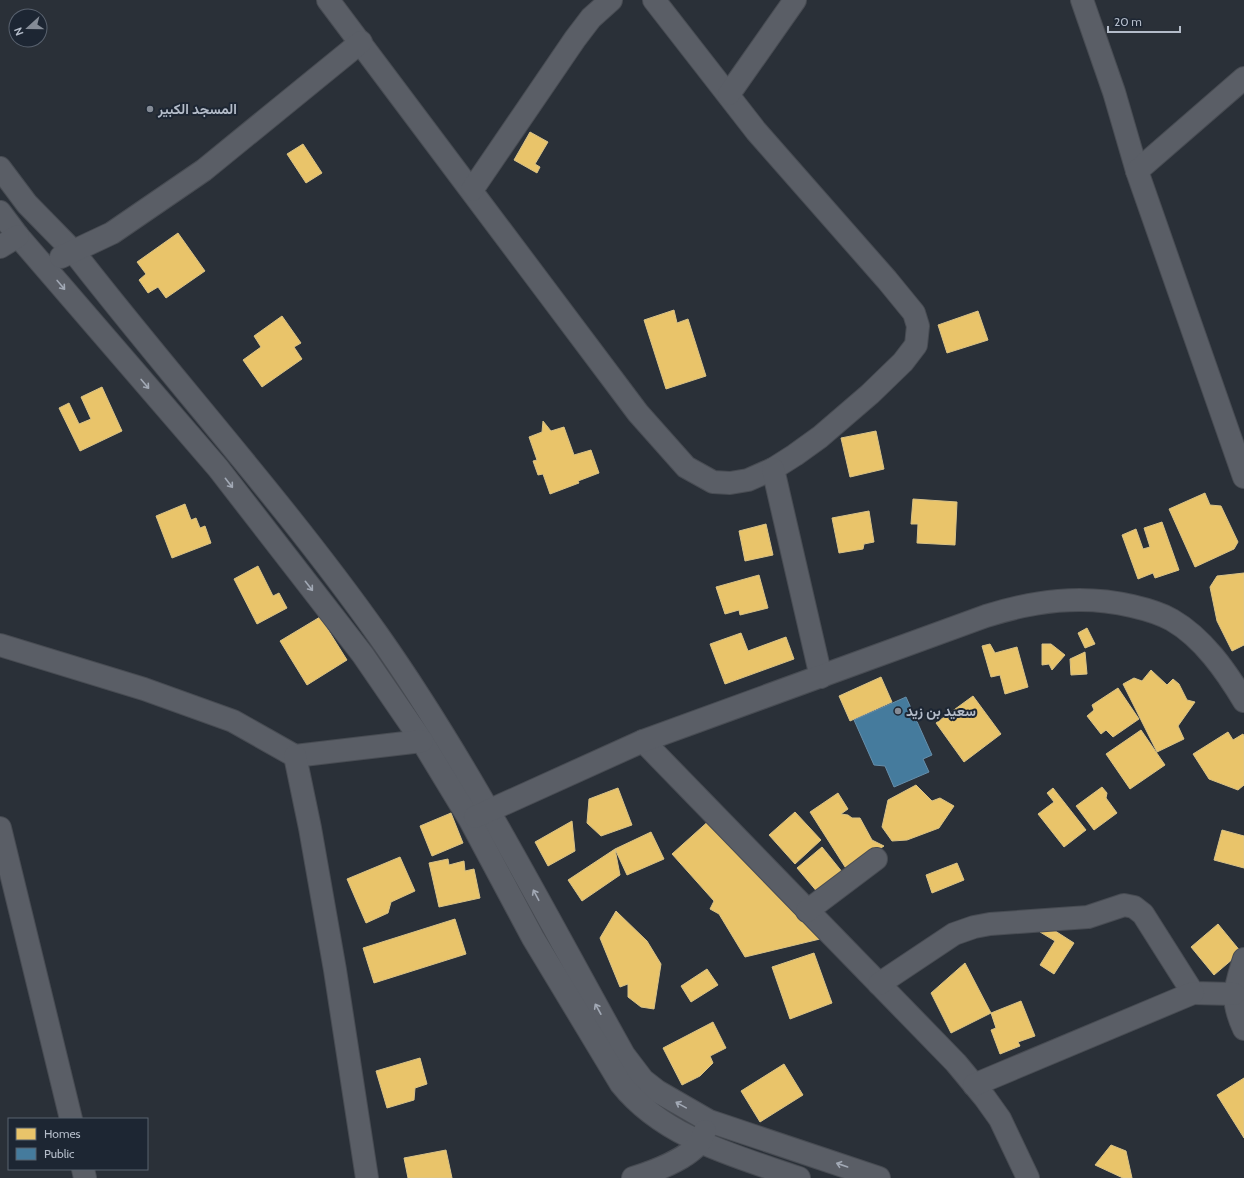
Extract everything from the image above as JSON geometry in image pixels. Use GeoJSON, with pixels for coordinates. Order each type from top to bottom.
{"type":"FeatureCollection","features":[{"type":"Feature","properties":{"kind":"street"},"geometry":{"type":"LineString","coordinates":[[328,0],[472,190],[604,370],[638,413],[686,467],[713,482],[730,483],[748,480],[773,469],[820,437],[903,362],[916,345],[918,326],[914,313],[887,280],[756,131],[729,94],[654,0]]}},
{"type":"Feature","properties":{"kind":"street"},"geometry":{"type":"LineString","coordinates":[[472,190],[574,39],[591,18],[612,0]]}},
{"type":"Feature","properties":{"kind":"street"},"geometry":{"type":"LineString","coordinates":[[729,94],[795,0]]}},
{"type":"Feature","properties":{"kind":"street"},"geometry":{"type":"LineString","coordinates":[[1082,0],[1114,92],[1136,171],[1244,477]]}},
{"type":"Feature","properties":{"kind":"street"},"geometry":{"type":"LineString","coordinates":[[45,265],[112,233],[204,170],[361,42]]}},
{"type":"Feature","properties":{"kind":"street"},"geometry":{"type":"LineString","coordinates":[[1136,171],[1244,78]]}},
{"type":"Feature","properties":{"kind":"street"},"geometry":{"type":"LineString","coordinates":[[0,168],[27,204],[73,251],[328,567],[415,690],[479,815],[533,938],[621,1084],[632,1097],[644,1107],[699,1143],[799,1178]]}},
{"type":"Feature","properties":{"kind":"street"},"geometry":{"type":"LineString","coordinates":[[0,212],[18,236],[45,265],[218,468],[363,655],[422,741],[529,880],[582,981],[632,1067],[657,1091],[709,1121],[879,1178]]}},
{"type":"Feature","properties":{"kind":"street"},"geometry":{"type":"LineString","coordinates":[[0,247],[18,236]]}},
{"type":"Feature","properties":{"kind":"street"},"geometry":{"type":"LineString","coordinates":[[773,469],[821,677]]}},
{"type":"Feature","properties":{"kind":"street"},"geometry":{"type":"LineString","coordinates":[[479,815],[643,741],[1017,606],[1046,601],[1084,599],[1114,602],[1146,609],[1172,620],[1210,652],[1225,671],[1244,701]]}},
{"type":"Feature","properties":{"kind":"street"},"geometry":{"type":"LineString","coordinates":[[0,645],[144,689],[233,721],[295,756],[422,741]]}},
{"type":"Feature","properties":{"kind":"street"},"geometry":{"type":"LineString","coordinates":[[643,741],[956,1063],[1000,1119],[1028,1178]]}},
{"type":"Feature","properties":{"kind":"street"},"geometry":{"type":"LineString","coordinates":[[295,756],[310,828],[335,970],[367,1178]]}},
{"type":"Feature","properties":{"kind":"street"},"geometry":{"type":"LineString","coordinates":[[0,828],[71,1118]]}},
{"type":"Feature","properties":{"kind":"street"},"geometry":{"type":"LineString","coordinates":[[807,911],[876,859]]}},
{"type":"Feature","properties":{"kind":"street"},"geometry":{"type":"LineString","coordinates":[[878,984],[946,939],[965,930],[990,924],[1088,917],[1124,905],[1134,907],[1143,914],[1194,993]]}},
{"type":"Feature","properties":{"kind":"street"},"geometry":{"type":"LineString","coordinates":[[1244,959],[1234,994],[1239,1018],[1244,1029]]}},
{"type":"Feature","properties":{"kind":"street"},"geometry":{"type":"LineString","coordinates":[[974,1085],[1194,993],[1234,994]]}},
{"type":"Feature","properties":{"kind":"street"},"geometry":{"type":"LineString","coordinates":[[633,1178],[649,1173],[680,1158],[699,1143],[709,1121]]}},
{"type":"Feature","properties":{"kind":"building: Homes"},"geometry":{"type":"Polygon","coordinates":[[[530,132],[548,142],[535,164],[540,167],[537,173],[514,160],[530,132]]]}},
{"type":"Feature","properties":{"kind":"building: Homes"},"geometry":{"type":"Polygon","coordinates":[[[303,144],[322,173],[306,183],[287,154],[303,144]]]}},
{"type":"Feature","properties":{"kind":"building: Homes"},"geometry":{"type":"Polygon","coordinates":[[[178,233],[205,271],[166,298],[158,287],[148,293],[139,280],[146,274],[137,262],[178,233]]]}},
{"type":"Feature","properties":{"kind":"building: Homes"},"geometry":{"type":"Polygon","coordinates":[[[674,310],[677,323],[688,319],[706,376],[666,389],[644,320],[674,310]]]}},
{"type":"Feature","properties":{"kind":"building: Homes"},"geometry":{"type":"Polygon","coordinates":[[[978,311],[988,340],[947,353],[938,325],[978,311]]]}},
{"type":"Feature","properties":{"kind":"building: Homes"},"geometry":{"type":"Polygon","coordinates":[[[282,316],[301,343],[294,347],[302,359],[262,387],[243,360],[261,347],[254,336],[282,316]]]}},
{"type":"Feature","properties":{"kind":"building: Homes"},"geometry":{"type":"Polygon","coordinates":[[[102,387],[122,431],[80,451],[59,408],[69,403],[79,424],[91,419],[81,397],[102,387]]]}},
{"type":"Feature","properties":{"kind":"building: Homes"},"geometry":{"type":"Polygon","coordinates":[[[543,421],[551,431],[564,427],[574,455],[591,450],[599,473],[578,481],[579,483],[550,494],[543,474],[538,475],[533,461],[537,460],[529,437],[542,432],[543,421]]]}},
{"type":"Feature","properties":{"kind":"building: Homes"},"geometry":{"type":"Polygon","coordinates":[[[876,431],[884,469],[850,477],[841,438],[876,431]]]}},
{"type":"Feature","properties":{"kind":"building: Homes"},"geometry":{"type":"Polygon","coordinates":[[[1205,493],[1210,505],[1221,506],[1238,542],[1234,549],[1195,567],[1169,509],[1205,493]]]}},
{"type":"Feature","properties":{"kind":"building: Homes"},"geometry":{"type":"Polygon","coordinates":[[[913,499],[957,502],[955,545],[917,543],[918,524],[911,524],[913,499]]]}},
{"type":"Feature","properties":{"kind":"building: Homes"},"geometry":{"type":"Polygon","coordinates":[[[185,504],[191,520],[196,518],[200,528],[205,526],[211,543],[172,558],[156,516],[185,504]]]}},
{"type":"Feature","properties":{"kind":"building: Homes"},"geometry":{"type":"Polygon","coordinates":[[[869,511],[874,542],[864,544],[863,549],[839,553],[832,518],[869,511]]]}},
{"type":"Feature","properties":{"kind":"building: Homes"},"geometry":{"type":"Polygon","coordinates":[[[1162,522],[1179,570],[1155,578],[1153,573],[1138,579],[1122,535],[1136,529],[1143,549],[1150,547],[1144,528],[1162,522]]]}},
{"type":"Feature","properties":{"kind":"building: Homes"},"geometry":{"type":"Polygon","coordinates":[[[766,524],[773,555],[745,561],[739,531],[766,524]]]}},
{"type":"Feature","properties":{"kind":"building: Homes"},"geometry":{"type":"Polygon","coordinates":[[[258,566],[273,596],[279,593],[287,608],[257,624],[234,579],[258,566]]]}},
{"type":"Feature","properties":{"kind":"building: Homes"},"geometry":{"type":"Polygon","coordinates":[[[1244,573],[1244,645],[1232,651],[1217,621],[1210,587],[1217,576],[1244,573]]]}},
{"type":"Feature","properties":{"kind":"building: Homes"},"geometry":{"type":"Polygon","coordinates":[[[759,575],[768,608],[740,615],[739,610],[725,614],[716,587],[759,575]]]}},
{"type":"Feature","properties":{"kind":"building: Homes"},"geometry":{"type":"Polygon","coordinates":[[[320,617],[347,660],[307,685],[280,641],[320,617]]]}},
{"type":"Feature","properties":{"kind":"building: Homes"},"geometry":{"type":"Polygon","coordinates":[[[1087,628],[1095,644],[1085,648],[1078,633],[1087,628]]]}},
{"type":"Feature","properties":{"kind":"building: Homes"},"geometry":{"type":"Polygon","coordinates":[[[741,633],[748,651],[786,637],[794,659],[725,684],[710,644],[741,633]]]}},
{"type":"Feature","properties":{"kind":"building: Homes"},"geometry":{"type":"Polygon","coordinates":[[[990,644],[995,653],[1017,647],[1028,687],[1005,694],[1000,675],[991,677],[982,646],[990,644]]]}},
{"type":"Feature","properties":{"kind":"building: Homes"},"geometry":{"type":"Polygon","coordinates":[[[1042,644],[1051,644],[1065,655],[1052,670],[1049,664],[1042,665],[1042,644]]]}},
{"type":"Feature","properties":{"kind":"building: Homes"},"geometry":{"type":"Polygon","coordinates":[[[1085,652],[1087,674],[1071,675],[1070,659],[1085,652]]]}},
{"type":"Feature","properties":{"kind":"building: Homes"},"geometry":{"type":"Polygon","coordinates":[[[1151,670],[1167,685],[1173,679],[1179,684],[1187,700],[1195,702],[1178,726],[1184,739],[1157,752],[1123,684],[1134,678],[1142,681],[1151,670]]]}},
{"type":"Feature","properties":{"kind":"building: Homes"},"geometry":{"type":"Polygon","coordinates":[[[881,677],[892,702],[850,721],[839,696],[881,677]]]}},
{"type":"Feature","properties":{"kind":"building: Homes"},"geometry":{"type":"Polygon","coordinates":[[[1118,688],[1139,719],[1113,737],[1106,730],[1101,734],[1087,716],[1094,710],[1092,705],[1118,688]]]}},
{"type":"Feature","properties":{"kind":"building: Homes"},"geometry":{"type":"Polygon","coordinates":[[[973,696],[1001,734],[964,762],[936,723],[973,696]]]}},
{"type":"Feature","properties":{"kind":"building: Homes"},"geometry":{"type":"Polygon","coordinates":[[[1141,730],[1165,765],[1130,789],[1106,754],[1141,730]]]}},
{"type":"Feature","properties":{"kind":"building: Homes"},"geometry":{"type":"Polygon","coordinates":[[[1228,732],[1233,740],[1243,734],[1244,736],[1244,785],[1238,790],[1209,779],[1193,754],[1228,732]]]}},
{"type":"Feature","properties":{"kind":"building: Homes"},"geometry":{"type":"Polygon","coordinates":[[[916,785],[932,801],[940,798],[954,806],[939,828],[907,840],[892,841],[882,827],[888,800],[916,785]]]}},
{"type":"Feature","properties":{"kind":"building: Homes"},"geometry":{"type":"Polygon","coordinates":[[[1102,787],[1107,793],[1106,798],[1117,813],[1094,830],[1076,806],[1102,787]]]}},
{"type":"Feature","properties":{"kind":"building: Homes"},"geometry":{"type":"Polygon","coordinates":[[[618,788],[632,825],[601,836],[587,823],[589,799],[618,788]]]}},
{"type":"Feature","properties":{"kind":"building: Homes"},"geometry":{"type":"Polygon","coordinates":[[[1053,788],[1086,830],[1064,847],[1038,814],[1054,802],[1047,793],[1053,788]]]}},
{"type":"Feature","properties":{"kind":"building: Homes"},"geometry":{"type":"Polygon","coordinates":[[[838,793],[848,809],[841,814],[848,815],[852,818],[860,818],[872,840],[884,846],[847,870],[810,812],[838,793]]]}},
{"type":"Feature","properties":{"kind":"building: Homes"},"geometry":{"type":"Polygon","coordinates":[[[795,812],[821,840],[795,864],[769,835],[795,812]]]}},
{"type":"Feature","properties":{"kind":"building: Homes"},"geometry":{"type":"Polygon","coordinates":[[[451,813],[463,843],[432,856],[420,826],[451,813]]]}},
{"type":"Feature","properties":{"kind":"building: Homes"},"geometry":{"type":"Polygon","coordinates":[[[712,818],[820,939],[745,957],[719,914],[710,909],[714,901],[672,854],[712,818]]]}},
{"type":"Feature","properties":{"kind":"building: Homes"},"geometry":{"type":"Polygon","coordinates":[[[572,821],[575,851],[548,866],[535,842],[572,821]]]}},
{"type":"Feature","properties":{"kind":"building: Homes"},"geometry":{"type":"Polygon","coordinates":[[[1222,830],[1244,836],[1244,868],[1214,860],[1222,830]]]}},
{"type":"Feature","properties":{"kind":"building: Homes"},"geometry":{"type":"Polygon","coordinates":[[[651,832],[664,859],[627,875],[615,849],[651,832]]]}},
{"type":"Feature","properties":{"kind":"building: Homes"},"geometry":{"type":"Polygon","coordinates":[[[822,847],[843,873],[819,894],[797,868],[822,847]]]}},
{"type":"Feature","properties":{"kind":"building: Homes"},"geometry":{"type":"Polygon","coordinates":[[[615,849],[620,875],[582,901],[568,880],[615,849]]]}},
{"type":"Feature","properties":{"kind":"building: Homes"},"geometry":{"type":"Polygon","coordinates":[[[400,857],[415,891],[391,902],[388,913],[366,923],[347,879],[400,857]]]}},
{"type":"Feature","properties":{"kind":"building: Homes"},"geometry":{"type":"Polygon","coordinates":[[[448,859],[449,865],[464,861],[465,871],[474,869],[480,898],[439,907],[429,863],[448,859]]]}},
{"type":"Feature","properties":{"kind":"building: Homes"},"geometry":{"type":"Polygon","coordinates":[[[957,863],[964,880],[932,893],[926,875],[957,863]]]}},
{"type":"Feature","properties":{"kind":"building: Homes"},"geometry":{"type":"Polygon","coordinates":[[[616,911],[647,941],[661,964],[654,1009],[641,1007],[628,997],[628,984],[620,987],[600,938],[616,911]]]}},
{"type":"Feature","properties":{"kind":"building: Homes"},"geometry":{"type":"Polygon","coordinates":[[[455,919],[466,954],[374,983],[363,948],[455,919]]]}},
{"type":"Feature","properties":{"kind":"building: Homes"},"geometry":{"type":"Polygon","coordinates":[[[1218,924],[1241,952],[1214,975],[1191,947],[1218,924]]]}},
{"type":"Feature","properties":{"kind":"building: Homes"},"geometry":{"type":"Polygon","coordinates":[[[1049,927],[1074,943],[1054,974],[1040,965],[1055,941],[1040,932],[1049,927]]]}},
{"type":"Feature","properties":{"kind":"building: Homes"},"geometry":{"type":"Polygon","coordinates":[[[814,953],[832,1003],[790,1019],[772,967],[814,953]]]}},
{"type":"Feature","properties":{"kind":"building: Homes"},"geometry":{"type":"Polygon","coordinates":[[[965,963],[991,1013],[951,1033],[931,993],[965,963]]]}},
{"type":"Feature","properties":{"kind":"building: Homes"},"geometry":{"type":"Polygon","coordinates":[[[707,969],[718,985],[691,1002],[681,986],[707,969]]]}},
{"type":"Feature","properties":{"kind":"building: Homes"},"geometry":{"type":"Polygon","coordinates":[[[1021,1001],[1035,1036],[1018,1042],[1020,1046],[1000,1054],[991,1030],[996,1028],[991,1013],[1021,1001]]]}},
{"type":"Feature","properties":{"kind":"building: Homes"},"geometry":{"type":"Polygon","coordinates":[[[713,1022],[726,1048],[710,1056],[713,1063],[700,1076],[682,1085],[663,1048],[713,1022]]]}},
{"type":"Feature","properties":{"kind":"building: Homes"},"geometry":{"type":"Polygon","coordinates":[[[420,1058],[427,1084],[415,1088],[414,1100],[387,1108],[376,1071],[420,1058]]]}},
{"type":"Feature","properties":{"kind":"building: Homes"},"geometry":{"type":"Polygon","coordinates":[[[784,1064],[803,1095],[760,1122],[741,1091],[784,1064]]]}},
{"type":"Feature","properties":{"kind":"building: Homes"},"geometry":{"type":"Polygon","coordinates":[[[1244,1078],[1244,1138],[1217,1095],[1244,1078]]]}},
{"type":"Feature","properties":{"kind":"building: Homes"},"geometry":{"type":"Polygon","coordinates":[[[1111,1145],[1126,1151],[1132,1178],[1123,1178],[1095,1165],[1111,1145]]]}},
{"type":"Feature","properties":{"kind":"building: Homes"},"geometry":{"type":"Polygon","coordinates":[[[446,1150],[452,1178],[408,1178],[404,1158],[446,1150]]]}},
{"type":"Feature","properties":{"kind":"building: Public"},"geometry":{"type":"Polygon","coordinates":[[[906,697],[932,755],[923,759],[929,772],[894,787],[885,766],[874,765],[854,720],[906,697]]]}},
{"type":"Feature","properties":{"kind":"place","name":"المسجد الكبير"},"geometry":{"type":"Point","coordinates":[150,109]}},
{"type":"Feature","properties":{"kind":"place","name":"سعيد بن زيد"},"geometry":{"type":"Point","coordinates":[898,711]}}]}
